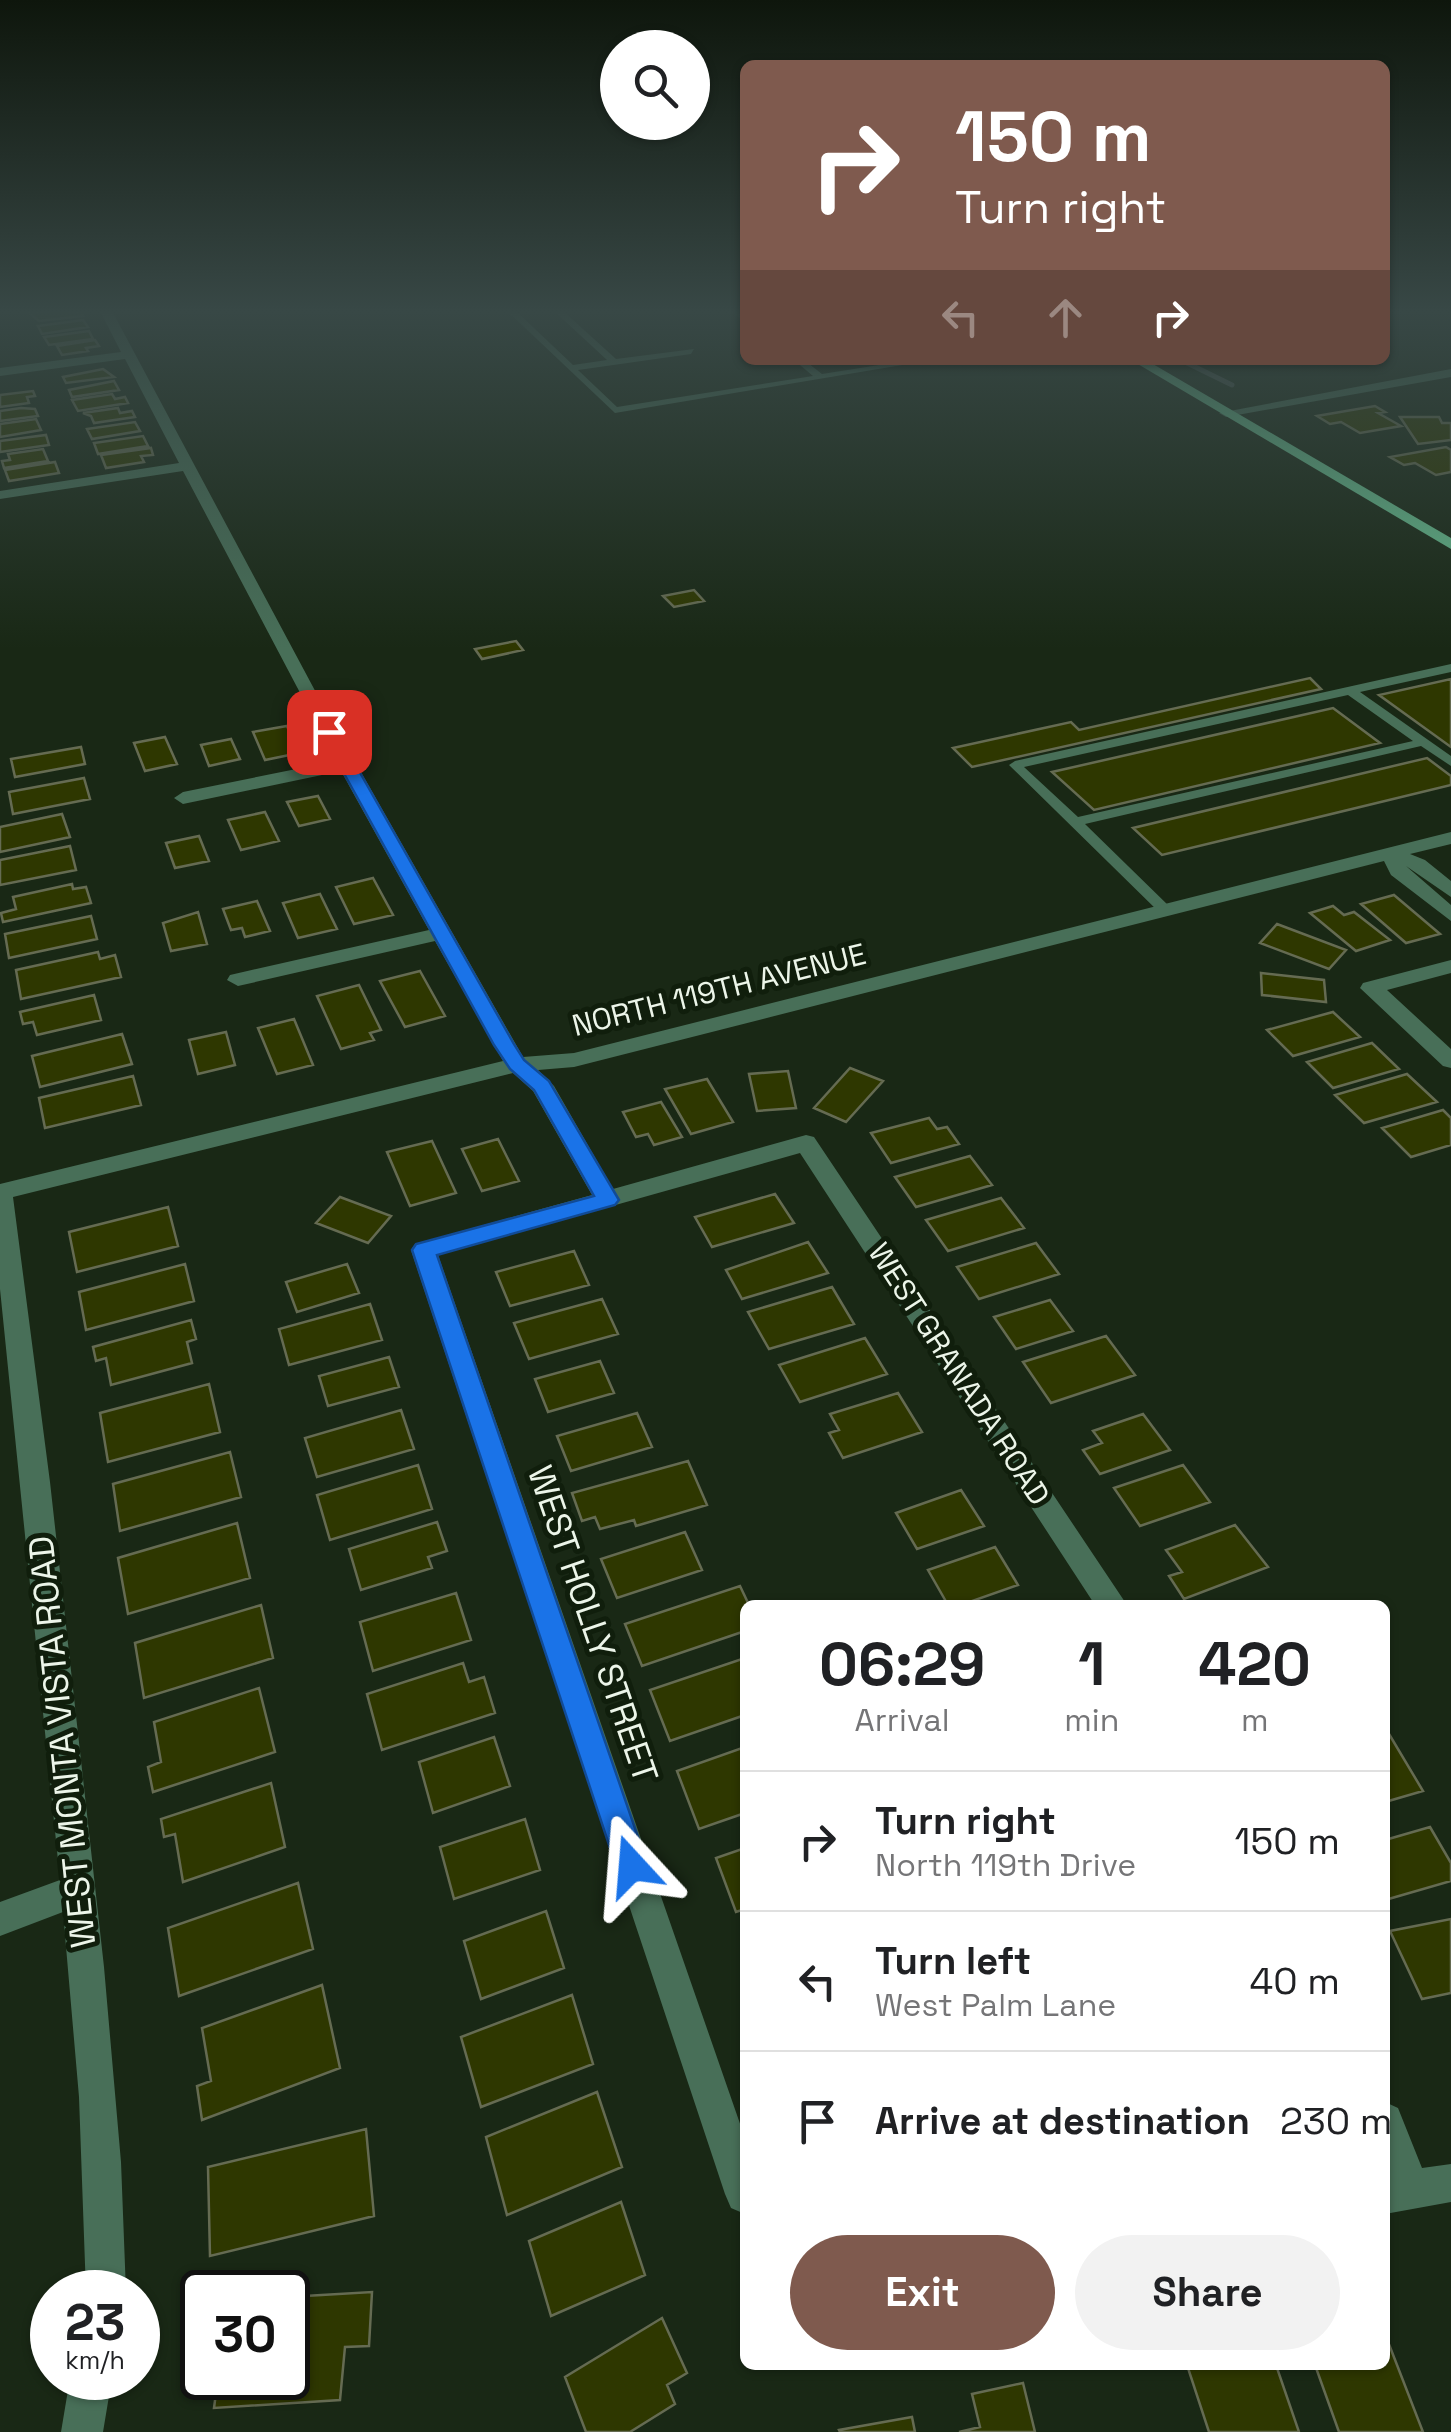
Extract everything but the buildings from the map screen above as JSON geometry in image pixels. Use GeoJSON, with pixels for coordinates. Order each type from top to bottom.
{"type":"FeatureCollection","features":[{"type":"Feature","properties":{"kind":"main road"},"geometry":{"type":"LineString","coordinates":[[1242,422],[1451,544]]}},
{"type":"Feature","properties":{"kind":"main road"},"geometry":{"type":"LineString","coordinates":[[1272,422],[1451,525]]}},
{"type":"Feature","properties":{"kind":"street"},"geometry":{"type":"LineString","coordinates":[[165,422],[441,932],[517,1065],[542,1086],[608,1200]]}},
{"type":"Feature","properties":{"kind":"street"},"geometry":{"type":"LineString","coordinates":[[0,495],[189,466]]}},
{"type":"Feature","properties":{"kind":"street"},"geometry":{"type":"LineString","coordinates":[[183,798],[347,764]]}},
{"type":"Feature","properties":{"kind":"street","name":"NORTH 119TH AVENUE"},"geometry":{"type":"LineString","coordinates":[[0,1192],[517,1065],[574,1060],[1451,838]]}},
{"type":"Feature","properties":{"kind":"street"},"geometry":{"type":"LineString","coordinates":[[1391,854],[1418,864],[1451,891]]}},
{"type":"Feature","properties":{"kind":"street"},"geometry":{"type":"LineString","coordinates":[[1391,854],[1398,871],[1451,915]]}},
{"type":"Feature","properties":{"kind":"street"},"geometry":{"type":"LineString","coordinates":[[238,980],[441,932]]}},
{"type":"Feature","properties":{"kind":"street"},"geometry":{"type":"LineString","coordinates":[[1451,966],[1370,988],[1451,1061]]}},
{"type":"Feature","properties":{"kind":"street","name":"WEST GRANADA ROAD"},"geometry":{"type":"LineString","coordinates":[[608,1200],[806,1142],[1109,1600]]}},
{"type":"Feature","properties":{"kind":"street","name":"WEST MONTA VISTA ROAD"},"geometry":{"type":"LineString","coordinates":[[0,1192],[13,1382],[78,1890],[101,2139],[105,2270]]}},
{"type":"Feature","properties":{"kind":"street","name":"WEST HOLLY STREET"},"geometry":{"type":"LineString","coordinates":[[608,1200],[424,1250],[740,2179]]}},
{"type":"Feature","properties":{"kind":"street"},"geometry":{"type":"LineString","coordinates":[[0,1918],[78,1890]]}},
{"type":"Feature","properties":{"kind":"street"},"geometry":{"type":"LineString","coordinates":[[1390,2149],[1398,2192],[1451,2183]]}},
{"type":"Feature","properties":{"kind":"street"},"geometry":{"type":"LineString","coordinates":[[82,2432],[87,2400]]}},
{"type":"Feature","properties":{"kind":"lane"},"geometry":{"type":"LineString","coordinates":[[1166,911],[1015,765],[1451,668]]}},
{"type":"Feature","properties":{"kind":"lane"},"geometry":{"type":"LineString","coordinates":[[1349,690],[1451,762]]}},
{"type":"Feature","properties":{"kind":"lane"},"geometry":{"type":"LineString","coordinates":[[1075,822],[1423,742]]}},
{"type":"Feature","properties":{"kind":"route"},"geometry":{"type":"LineString","coordinates":[[329,732],[504,1045],[517,1065],[542,1086],[608,1200],[424,1250],[632,1866]]}}]}
